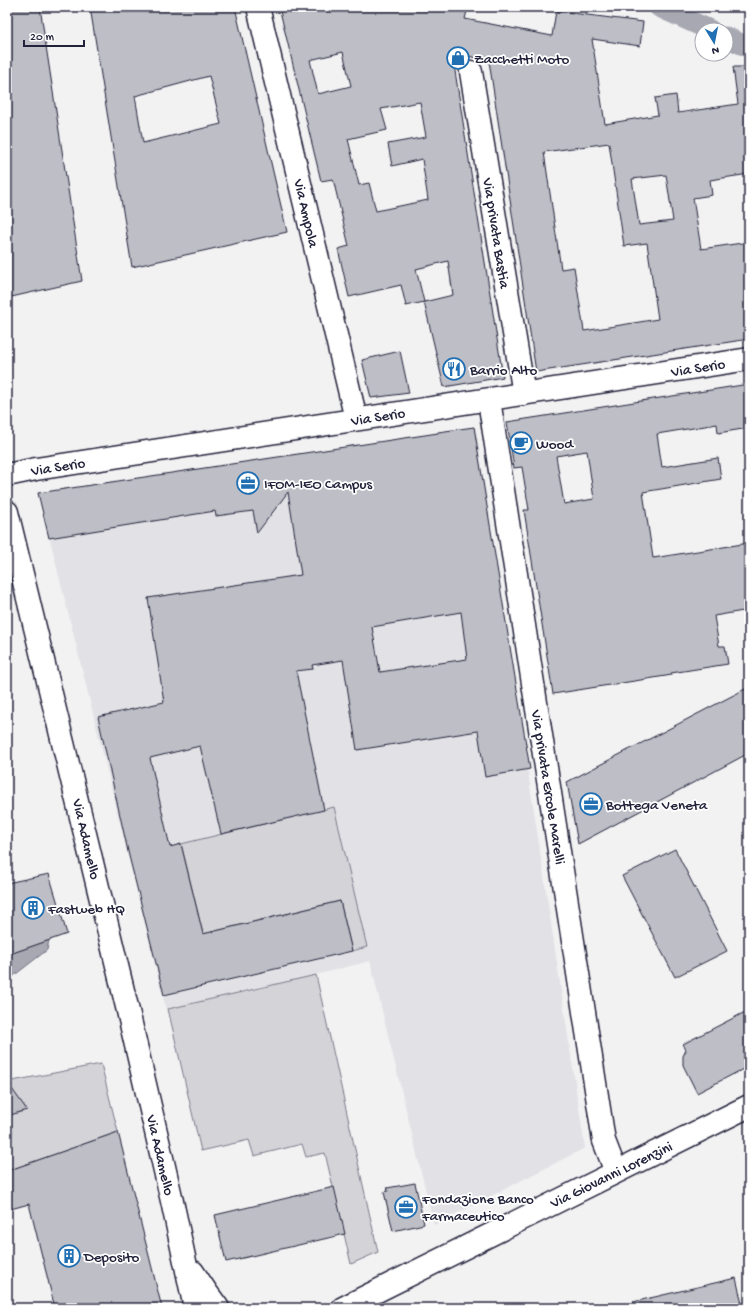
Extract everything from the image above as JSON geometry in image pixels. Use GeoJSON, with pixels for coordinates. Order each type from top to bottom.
{"type":"FeatureCollection","features":[{"type":"Feature","properties":{"kind":"street","name":"Via Ampola"},"geometry":{"type":"LineString","coordinates":[[258,7],[356,419]]}},
{"type":"Feature","properties":{"kind":"street","name":"Via privata Bastia"},"geometry":{"type":"LineString","coordinates":[[471,72],[524,394]]}},
{"type":"Feature","properties":{"kind":"street","name":"Via Serio"},"geometry":{"type":"LineString","coordinates":[[7,475],[36,469],[749,359]]}},
{"type":"Feature","properties":{"kind":"street","name":"Via privata Ercole Marelli"},"geometry":{"type":"LineString","coordinates":[[489,400],[604,1141],[616,1172]]}},
{"type":"Feature","properties":{"kind":"street","name":"Via Adamello"},"geometry":{"type":"LineString","coordinates":[[7,512],[63,738],[186,1261]]}},
{"type":"Feature","properties":{"kind":"street","name":"Via Giovanni Lorenzini"},"geometry":{"type":"LineString","coordinates":[[344,1308],[749,1106]]}},
{"type":"Feature","properties":{"kind":"street"},"geometry":{"type":"LineString","coordinates":[[186,1261],[196,1308]]}},
{"type":"Feature","properties":{"kind":"street"},"geometry":{"type":"LineString","coordinates":[[186,1261],[218,1308]]}},
{"type":"Feature","properties":{"kind":"shaded area"},"geometry":{"type":"Polygon","coordinates":[[[476,428],[585,1148],[434,1225],[370,961],[167,1013],[39,495],[476,428]]]}},
{"type":"Feature","properties":{"kind":"shaded area"},"geometry":{"type":"Polygon","coordinates":[[[334,807],[367,947],[352,951],[340,901],[203,934],[181,844],[334,807]]]}},
{"type":"Feature","properties":{"kind":"shaded area"},"geometry":{"type":"Polygon","coordinates":[[[49,940],[47,950],[7,981],[7,955],[49,940]]]}},
{"type":"Feature","properties":{"kind":"shaded area"},"geometry":{"type":"Polygon","coordinates":[[[316,975],[378,1252],[351,1264],[325,1153],[306,1157],[302,1144],[254,1156],[249,1140],[201,1151],[168,1009],[316,975]]]}},
{"type":"Feature","properties":{"kind":"shaded area"},"geometry":{"type":"Polygon","coordinates":[[[101,1064],[118,1132],[7,1171],[7,1082],[101,1064]]]}},
{"type":"Feature","properties":{"kind":"building"},"geometry":{"type":"Polygon","coordinates":[[[7,7],[40,7],[82,281],[7,298],[7,7]]]}},
{"type":"Feature","properties":{"kind":"building"},"geometry":{"type":"Polygon","coordinates":[[[90,7],[235,7],[287,232],[132,267],[90,7]],[[209,76],[135,96],[143,143],[221,124],[209,76]]]}},
{"type":"Feature","properties":{"kind":"building"},"geometry":{"type":"Polygon","coordinates":[[[279,7],[468,7],[465,19],[552,36],[556,11],[643,22],[640,46],[592,39],[605,124],[658,115],[655,98],[676,95],[678,113],[738,104],[733,67],[749,67],[749,174],[710,180],[712,195],[693,198],[701,249],[749,242],[749,339],[536,372],[489,61],[452,52],[503,377],[444,387],[424,302],[406,306],[401,285],[349,297],[338,249],[349,246],[333,179],[321,181],[279,7]],[[343,52],[310,60],[318,94],[351,86],[343,52]],[[420,102],[381,109],[387,130],[348,139],[359,185],[369,183],[376,211],[428,200],[422,159],[392,166],[388,144],[426,137],[420,102]],[[609,143],[544,152],[561,269],[574,267],[584,331],[658,319],[647,243],[624,246],[609,143]],[[666,175],[632,179],[639,225],[673,221],[666,175]],[[448,261],[416,269],[424,302],[453,295],[448,261]]]}},
{"type":"Feature","properties":{"kind":"building"},"geometry":{"type":"Polygon","coordinates":[[[400,351],[409,393],[371,398],[362,360],[400,351]]]}},
{"type":"Feature","properties":{"kind":"building"},"geometry":{"type":"Polygon","coordinates":[[[749,384],[749,428],[718,433],[717,424],[657,434],[662,467],[718,458],[721,479],[643,492],[653,558],[749,543],[749,610],[714,616],[719,646],[725,646],[728,664],[671,673],[672,675],[553,694],[524,510],[529,510],[522,467],[514,468],[507,422],[749,384]],[[587,451],[556,456],[564,504],[594,499],[587,451]]]}},
{"type":"Feature","properties":{"kind":"building"},"geometry":{"type":"Polygon","coordinates":[[[474,427],[530,769],[485,777],[478,731],[357,750],[343,660],[312,665],[313,669],[296,671],[324,810],[221,834],[200,746],[150,758],[170,847],[181,844],[203,934],[340,901],[352,951],[164,995],[129,856],[98,717],[164,702],[148,598],[301,575],[288,492],[257,533],[253,511],[216,516],[215,511],[49,538],[38,493],[474,427]],[[461,612],[372,627],[380,672],[467,659],[461,612]]]}},
{"type":"Feature","properties":{"kind":"building"},"geometry":{"type":"Polygon","coordinates":[[[749,687],[749,753],[578,844],[567,782],[749,687]]]}},
{"type":"Feature","properties":{"kind":"building"},"geometry":{"type":"Polygon","coordinates":[[[675,849],[727,951],[675,977],[622,876],[675,849]]]}},
{"type":"Feature","properties":{"kind":"building","name":"Fastweb HQ"},"geometry":{"type":"Polygon","coordinates":[[[49,874],[67,934],[7,955],[7,883],[49,874]]]}},
{"type":"Feature","properties":{"kind":"building"},"geometry":{"type":"Polygon","coordinates":[[[749,1010],[749,1066],[697,1093],[683,1065],[683,1056],[686,1050],[683,1044],[749,1010]]]}},
{"type":"Feature","properties":{"kind":"building"},"geometry":{"type":"Polygon","coordinates":[[[7,1082],[27,1110],[7,1116],[7,1082]]]}},
{"type":"Feature","properties":{"kind":"building"},"geometry":{"type":"Polygon","coordinates":[[[118,1132],[162,1308],[55,1308],[29,1204],[7,1210],[7,1171],[118,1132]]]}},
{"type":"Feature","properties":{"kind":"building"},"geometry":{"type":"Polygon","coordinates":[[[415,1183],[424,1224],[393,1231],[384,1192],[388,1191],[387,1188],[415,1183]]]}},
{"type":"Feature","properties":{"kind":"building"},"geometry":{"type":"Polygon","coordinates":[[[334,1187],[345,1234],[226,1262],[215,1215],[334,1187]]]}},
{"type":"Feature","properties":{"kind":"building"},"geometry":{"type":"Polygon","coordinates":[[[736,1278],[743,1308],[634,1308],[633,1302],[736,1278]]]}},
{"type":"Feature","properties":{"kind":"waterway"},"geometry":{"type":"LineString","coordinates":[[659,7],[694,23]]}},
{"type":"Feature","properties":{"kind":"waterway"},"geometry":{"type":"LineString","coordinates":[[734,41],[748,47]]}},
{"type":"Feature","properties":{"kind":"place","name":"Zacchetti Moto"},"geometry":{"type":"Point","coordinates":[458,58]}},
{"type":"Feature","properties":{"kind":"place","name":"Barrio Alto"},"geometry":{"type":"Point","coordinates":[454,369]}},
{"type":"Feature","properties":{"kind":"place","name":"Wood"},"geometry":{"type":"Point","coordinates":[521,443]}},
{"type":"Feature","properties":{"kind":"place","name":"IFOM-IEO Campus"},"geometry":{"type":"Point","coordinates":[248,483]}},
{"type":"Feature","properties":{"kind":"place","name":"Bottega Veneta"},"geometry":{"type":"Point","coordinates":[591,804]}},
{"type":"Feature","properties":{"kind":"place","name":"Fastweb HQ"},"geometry":{"type":"Point","coordinates":[33,908]}},
{"type":"Feature","properties":{"kind":"place","name":"Fondazione Banco Farmaceutico"},"geometry":{"type":"Point","coordinates":[406,1207]}},
{"type":"Feature","properties":{"kind":"place","name":"Deposito"},"geometry":{"type":"Point","coordinates":[69,1256]}}]}
